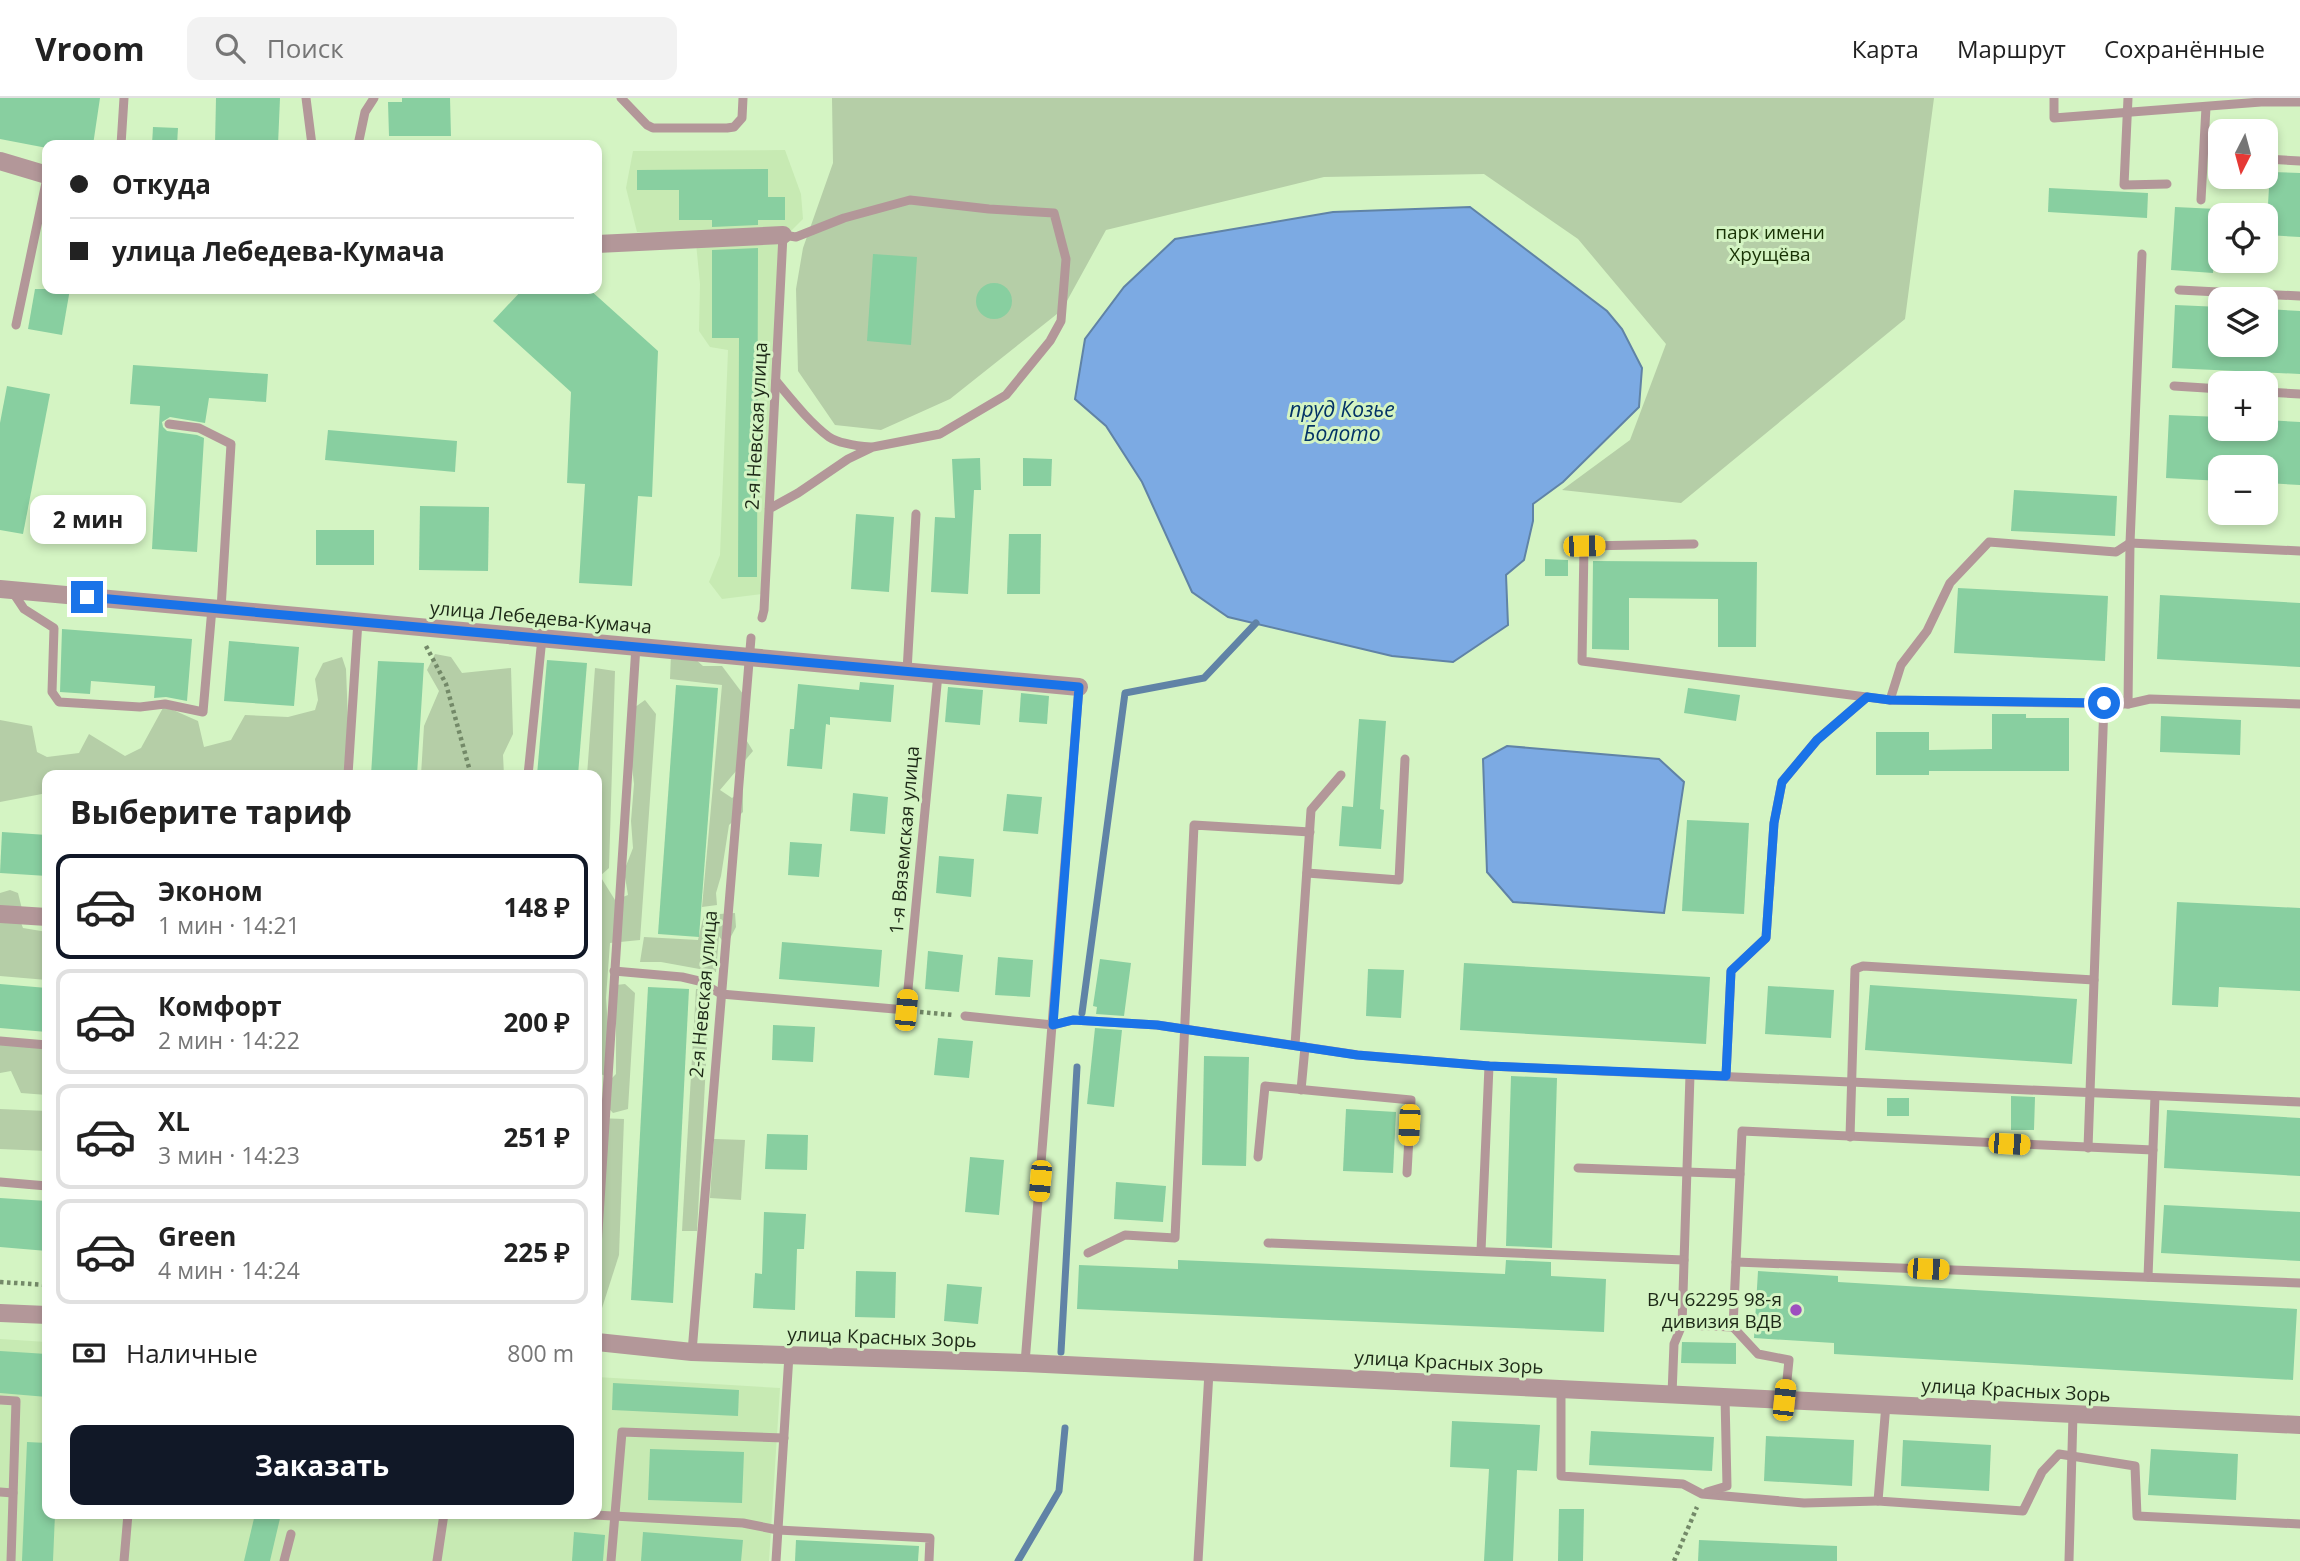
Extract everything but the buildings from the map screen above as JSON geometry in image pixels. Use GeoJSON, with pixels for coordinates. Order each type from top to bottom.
{"type":"FeatureCollection","features":[{"type":"Feature","properties":{"kind":"street"},"geometry":{"type":"LineString","coordinates":[[0,161],[42,175]]}},
{"type":"Feature","properties":{"kind":"street"},"geometry":{"type":"LineString","coordinates":[[602,244],[783,235]]}},
{"type":"Feature","properties":{"kind":"street","name":"улица Лебедева-Кумача"},"geometry":{"type":"LineString","coordinates":[[6,590],[1079,687]]}},
{"type":"Feature","properties":{"kind":"street"},"geometry":{"type":"LineString","coordinates":[[0,914],[42,917]]}},
{"type":"Feature","properties":{"kind":"street"},"geometry":{"type":"LineString","coordinates":[[0,1312],[42,1315]]}},
{"type":"Feature","properties":{"kind":"street","name":"улица Красных Зорь"},"geometry":{"type":"LineString","coordinates":[[602,1343],[692,1352],[1025,1363],[2300,1425]]}},
{"type":"Feature","properties":{"kind":"lane"},"geometry":{"type":"LineString","coordinates":[[121,140],[124,98]]}},
{"type":"Feature","properties":{"kind":"lane"},"geometry":{"type":"LineString","coordinates":[[306,98],[311,140]]}},
{"type":"Feature","properties":{"kind":"lane"},"geometry":{"type":"LineString","coordinates":[[359,140],[365,112],[374,98]]}},
{"type":"Feature","properties":{"kind":"lane"},"geometry":{"type":"LineString","coordinates":[[621,98],[653,128],[727,128],[739,124],[743,98]]}},
{"type":"Feature","properties":{"kind":"lane"},"geometry":{"type":"LineString","coordinates":[[2054,98],[2054,118],[2261,102],[2300,102]]}},
{"type":"Feature","properties":{"kind":"lane"},"geometry":{"type":"LineString","coordinates":[[2128,98],[2124,185],[2167,184]]}},
{"type":"Feature","properties":{"kind":"lane"},"geometry":{"type":"LineString","coordinates":[[2201,200],[2206,107]]}},
{"type":"Feature","properties":{"kind":"lane"},"geometry":{"type":"LineString","coordinates":[[2278,160],[2300,161]]}},
{"type":"Feature","properties":{"kind":"lane"},"geometry":{"type":"LineString","coordinates":[[776,381],[802,411],[831,438],[856,446],[873,447],[940,434],[1006,395],[1050,341],[1061,321],[1066,259],[1055,213],[910,200],[844,218],[796,237],[783,235]]}},
{"type":"Feature","properties":{"kind":"lane"},"geometry":{"type":"LineString","coordinates":[[16,325],[42,201]]}},
{"type":"Feature","properties":{"kind":"lane","name":"2-я Невская улица"},"geometry":{"type":"LineString","coordinates":[[762,618],[783,235]]}},
{"type":"Feature","properties":{"kind":"lane"},"geometry":{"type":"LineString","coordinates":[[2128,704],[2130,543],[2142,254]]}},
{"type":"Feature","properties":{"kind":"lane"},"geometry":{"type":"LineString","coordinates":[[2179,290],[2300,296]]}},
{"type":"Feature","properties":{"kind":"lane"},"geometry":{"type":"LineString","coordinates":[[2174,386],[2208,388]]}},
{"type":"Feature","properties":{"kind":"lane"},"geometry":{"type":"LineString","coordinates":[[2278,393],[2300,394]]}},
{"type":"Feature","properties":{"kind":"lane"},"geometry":{"type":"LineString","coordinates":[[6,590],[24,609],[54,628],[52,692],[59,702],[140,707],[165,704],[203,712],[232,444],[199,428],[169,424]]}},
{"type":"Feature","properties":{"kind":"lane"},"geometry":{"type":"LineString","coordinates":[[769,509],[848,459],[873,447]]}},
{"type":"Feature","properties":{"kind":"lane"},"geometry":{"type":"LineString","coordinates":[[907,671],[916,514]]}},
{"type":"Feature","properties":{"kind":"lane"},"geometry":{"type":"LineString","coordinates":[[1890,700],[1901,665],[1927,631],[1950,583],[1989,542],[2116,552],[2130,543],[2300,551]]}},
{"type":"Feature","properties":{"kind":"lane"},"geometry":{"type":"LineString","coordinates":[[1694,544],[1584,546],[1582,661],[1890,700],[2128,704],[2150,699],[2300,704]]}},
{"type":"Feature","properties":{"kind":"lane"},"geometry":{"type":"LineString","coordinates":[[348,770],[358,621]]}},
{"type":"Feature","properties":{"kind":"lane"},"geometry":{"type":"LineString","coordinates":[[529,770],[542,638]]}},
{"type":"Feature","properties":{"kind":"lane","name":"2-я Невская улица"},"geometry":{"type":"LineString","coordinates":[[692,1352],[751,638]]}},
{"type":"Feature","properties":{"kind":"lane"},"geometry":{"type":"LineString","coordinates":[[602,1166],[636,646]]}},
{"type":"Feature","properties":{"kind":"lane","name":"1-я Вяземская улица"},"geometry":{"type":"LineString","coordinates":[[906,1010],[937,674]]}},
{"type":"Feature","properties":{"kind":"lane"},"geometry":{"type":"LineString","coordinates":[[1025,1363],[1079,687]]}},
{"type":"Feature","properties":{"kind":"lane"},"geometry":{"type":"LineString","coordinates":[[1726,1076],[1731,971],[1766,938],[1774,823],[1782,782],[1817,740],[1867,697]]}},
{"type":"Feature","properties":{"kind":"lane"},"geometry":{"type":"LineString","coordinates":[[2088,1148],[2104,703]]}},
{"type":"Feature","properties":{"kind":"lane"},"geometry":{"type":"LineString","coordinates":[[1307,873],[1399,880],[1405,759]]}},
{"type":"Feature","properties":{"kind":"lane"},"geometry":{"type":"LineString","coordinates":[[1301,1090],[1300,1046],[1311,810],[1341,775]]}},
{"type":"Feature","properties":{"kind":"lane"},"geometry":{"type":"LineString","coordinates":[[1088,1253],[1125,1236],[1175,1238],[1194,825],[1310,832]]}},
{"type":"Feature","properties":{"kind":"lane"},"geometry":{"type":"LineString","coordinates":[[1850,1137],[1855,969],[1863,966],[2094,980]]}},
{"type":"Feature","properties":{"kind":"lane"},"geometry":{"type":"LineString","coordinates":[[614,971],[682,977],[699,981],[720,994],[906,1010]]}},
{"type":"Feature","properties":{"kind":"lane"},"geometry":{"type":"LineString","coordinates":[[965,1016],[1053,1025],[1073,1020],[1184,1029],[1357,1055],[1489,1066],[2300,1102]]}},
{"type":"Feature","properties":{"kind":"lane"},"geometry":{"type":"LineString","coordinates":[[0,1041],[42,1045]]}},
{"type":"Feature","properties":{"kind":"lane"},"geometry":{"type":"LineString","coordinates":[[1481,1251],[1489,1066]]}},
{"type":"Feature","properties":{"kind":"lane"},"geometry":{"type":"LineString","coordinates":[[1672,1394],[1674,1344],[1682,1325],[1690,1075]]}},
{"type":"Feature","properties":{"kind":"lane"},"geometry":{"type":"LineString","coordinates":[[1258,1157],[1265,1086],[1411,1100],[1407,1173]]}},
{"type":"Feature","properties":{"kind":"lane"},"geometry":{"type":"LineString","coordinates":[[2148,1278],[2155,1096]]}},
{"type":"Feature","properties":{"kind":"lane"},"geometry":{"type":"LineString","coordinates":[[1733,1327],[1742,1131],[2153,1150]]}},
{"type":"Feature","properties":{"kind":"lane"},"geometry":{"type":"LineString","coordinates":[[1578,1168],[1740,1174]]}},
{"type":"Feature","properties":{"kind":"lane"},"geometry":{"type":"LineString","coordinates":[[0,1182],[42,1186]]}},
{"type":"Feature","properties":{"kind":"lane"},"geometry":{"type":"LineString","coordinates":[[1268,1243],[1684,1260]]}},
{"type":"Feature","properties":{"kind":"lane"},"geometry":{"type":"LineString","coordinates":[[1736,1262],[2300,1283]]}},
{"type":"Feature","properties":{"kind":"lane"},"geometry":{"type":"LineString","coordinates":[[1682,1325],[1733,1327],[1758,1354],[1789,1360],[1784,1400]]}},
{"type":"Feature","properties":{"kind":"lane"},"geometry":{"type":"LineString","coordinates":[[776,1561],[789,1355]]}},
{"type":"Feature","properties":{"kind":"lane"},"geometry":{"type":"LineString","coordinates":[[1198,1561],[1209,1372]]}},
{"type":"Feature","properties":{"kind":"lane"},"geometry":{"type":"LineString","coordinates":[[1561,1389],[1562,1476],[1683,1484],[1702,1494],[1804,1503],[1878,1501],[2023,1511],[2042,1472],[2059,1454],[2135,1466],[2137,1516],[2300,1524]]}},
{"type":"Feature","properties":{"kind":"lane"},"geometry":{"type":"LineString","coordinates":[[1702,1494],[1727,1486],[1725,1397]]}},
{"type":"Feature","properties":{"kind":"lane"},"geometry":{"type":"LineString","coordinates":[[0,1400],[16,1401],[11,1561]]}},
{"type":"Feature","properties":{"kind":"lane"},"geometry":{"type":"LineString","coordinates":[[1878,1501],[1886,1404]]}},
{"type":"Feature","properties":{"kind":"lane"},"geometry":{"type":"LineString","coordinates":[[2069,1561],[2073,1414]]}},
{"type":"Feature","properties":{"kind":"lane"},"geometry":{"type":"LineString","coordinates":[[611,1561],[622,1432],[784,1438]]}},
{"type":"Feature","properties":{"kind":"lane"},"geometry":{"type":"LineString","coordinates":[[0,1492],[13,1493]]}},
{"type":"Feature","properties":{"kind":"lane"},"geometry":{"type":"LineString","coordinates":[[602,1516],[743,1523],[778,1530],[930,1538],[929,1561]]}},
{"type":"Feature","properties":{"kind":"lane"},"geometry":{"type":"LineString","coordinates":[[124,1561],[128,1519]]}},
{"type":"Feature","properties":{"kind":"lane"},"geometry":{"type":"LineString","coordinates":[[436,1561],[443,1519]]}},
{"type":"Feature","properties":{"kind":"lane"},"geometry":{"type":"LineString","coordinates":[[284,1561],[291,1534]]}},
{"type":"Feature","properties":{"kind":"path"},"geometry":{"type":"LineString","coordinates":[[416,627],[446,684],[470,770]]}},
{"type":"Feature","properties":{"kind":"path"},"geometry":{"type":"LineString","coordinates":[[906,1010],[965,1016]]}},
{"type":"Feature","properties":{"kind":"path"},"geometry":{"type":"LineString","coordinates":[[0,1282],[42,1285]]}},
{"type":"Feature","properties":{"kind":"path"},"geometry":{"type":"LineString","coordinates":[[1674,1561],[1702,1494]]}},
{"type":"Feature","properties":{"kind":"shaded area"},"geometry":{"type":"Polygon","coordinates":[[[785,150],[801,194],[803,219],[791,231],[637,232],[626,188],[633,151],[785,150]]]}},
{"type":"Feature","properties":{"kind":"shaded area"},"geometry":{"type":"Polygon","coordinates":[[[779,239],[762,594],[722,599],[709,582],[720,555],[728,350],[710,347],[699,331],[700,284],[696,243],[779,239]]]}},
{"type":"Feature","properties":{"kind":"shaded area"},"geometry":{"type":"Polygon","coordinates":[[[0,1339],[42,1342],[42,1519],[602,1519],[602,1377],[780,1388],[769,1561],[0,1561],[0,1339]]]}},
{"type":"Feature","properties":{"kind":"green space","name":"парк имени Хрущёва"},"geometry":{"type":"Polygon","coordinates":[[[832,98],[1934,98],[1905,319],[1681,503],[1562,490],[1630,440],[1666,344],[1578,239],[1484,174],[1324,177],[1106,230],[1062,310],[950,399],[881,430],[835,425],[798,371],[796,289],[803,248],[833,163],[832,98]]]}},
{"type":"Feature","properties":{"kind":"green space"},"geometry":{"type":"Polygon","coordinates":[[[435,654],[451,657],[462,673],[511,668],[513,734],[503,755],[504,770],[421,770],[424,726],[439,691],[427,670],[435,654]]]}},
{"type":"Feature","properties":{"kind":"green space"},"geometry":{"type":"Polygon","coordinates":[[[671,654],[695,659],[703,666],[722,666],[743,694],[745,738],[753,751],[720,790],[732,798],[743,790],[743,812],[729,825],[716,893],[717,905],[702,907],[722,685],[670,679],[671,654]]]}},
{"type":"Feature","properties":{"kind":"green space"},"geometry":{"type":"Polygon","coordinates":[[[342,657],[346,669],[349,747],[347,770],[42,770],[42,794],[0,802],[0,720],[32,726],[37,752],[47,757],[79,753],[89,734],[125,756],[141,748],[164,706],[198,721],[204,747],[231,740],[245,715],[288,717],[315,710],[318,700],[315,679],[323,663],[342,657]]]}},
{"type":"Feature","properties":{"kind":"green space"},"geometry":{"type":"Polygon","coordinates":[[[595,668],[615,671],[609,868],[602,874],[602,770],[587,770],[595,668]]]}},
{"type":"Feature","properties":{"kind":"green space"},"geometry":{"type":"Polygon","coordinates":[[[645,700],[656,714],[640,940],[610,943],[606,998],[610,1058],[605,1076],[602,1074],[602,879],[615,900],[628,895],[624,871],[633,848],[631,821],[634,784],[628,731],[631,710],[645,700]]]}},
{"type":"Feature","properties":{"kind":"green space"},"geometry":{"type":"Polygon","coordinates":[[[10,890],[18,893],[23,913],[18,915],[23,928],[42,931],[42,980],[0,976],[0,893],[10,890]]]}},
{"type":"Feature","properties":{"kind":"green space"},"geometry":{"type":"Polygon","coordinates":[[[735,913],[736,927],[726,946],[719,936],[716,972],[661,962],[640,962],[644,937],[698,940],[704,915],[735,913]]]}},
{"type":"Feature","properties":{"kind":"green space"},"geometry":{"type":"Polygon","coordinates":[[[625,984],[635,993],[628,1109],[613,1113],[602,1101],[607,1083],[616,1074],[616,985],[625,984]]]}},
{"type":"Feature","properties":{"kind":"green space"},"geometry":{"type":"Polygon","coordinates":[[[696,989],[710,990],[697,1231],[682,1231],[696,989]]]}},
{"type":"Feature","properties":{"kind":"green space"},"geometry":{"type":"Polygon","coordinates":[[[0,1044],[42,1048],[42,1095],[21,1093],[11,1071],[0,1073],[0,1044]]]}},
{"type":"Feature","properties":{"kind":"green space"},"geometry":{"type":"Polygon","coordinates":[[[0,1109],[42,1111],[42,1151],[0,1149],[0,1109]]]}},
{"type":"Feature","properties":{"kind":"green space"},"geometry":{"type":"Polygon","coordinates":[[[602,1118],[624,1119],[619,1255],[602,1308],[602,1118]]]}},
{"type":"Feature","properties":{"kind":"green space"},"geometry":{"type":"Polygon","coordinates":[[[714,1139],[745,1140],[741,1200],[710,1198],[714,1139]]]}},
{"type":"Feature","properties":{"kind":"water","name":"пруд Козье Болото"},"geometry":{"type":"Polygon","coordinates":[[[1470,207],[1607,311],[1622,329],[1642,368],[1639,407],[1563,482],[1533,504],[1533,521],[1524,560],[1506,575],[1508,625],[1453,662],[1392,656],[1228,617],[1192,592],[1142,482],[1106,426],[1075,399],[1085,339],[1124,287],[1175,239],[1333,212],[1470,207]]]}},
{"type":"Feature","properties":{"kind":"water"},"geometry":{"type":"Polygon","coordinates":[[[1507,746],[1659,759],[1684,782],[1664,913],[1513,902],[1487,872],[1483,759],[1507,746]]]}},
{"type":"Feature","properties":{"kind":"waterway"},"geometry":{"type":"LineString","coordinates":[[1082,1013],[1125,693],[1204,678],[1256,623]]}},
{"type":"Feature","properties":{"kind":"waterway"},"geometry":{"type":"LineString","coordinates":[[1061,1352],[1077,1067]]}},
{"type":"Feature","properties":{"kind":"waterway"},"geometry":{"type":"LineString","coordinates":[[1018,1561],[1059,1491],[1065,1428]]}},
{"type":"Feature","properties":{"kind":"place","name":"В/Ч 62295 98-я дивизия ВДВ"},"geometry":{"type":"Point","coordinates":[1796,1310]}},
{"type":"Feature","properties":{"kind":"route"},"geometry":{"type":"LineString","coordinates":[[87,597],[1079,687],[1053,1025],[1073,1020],[1090,1020],[1157,1025],[1357,1055],[1489,1066],[1726,1076],[1731,971],[1766,938],[1774,823],[1782,782],[1817,740],[1867,697],[1890,700],[2104,703]]}}]}
